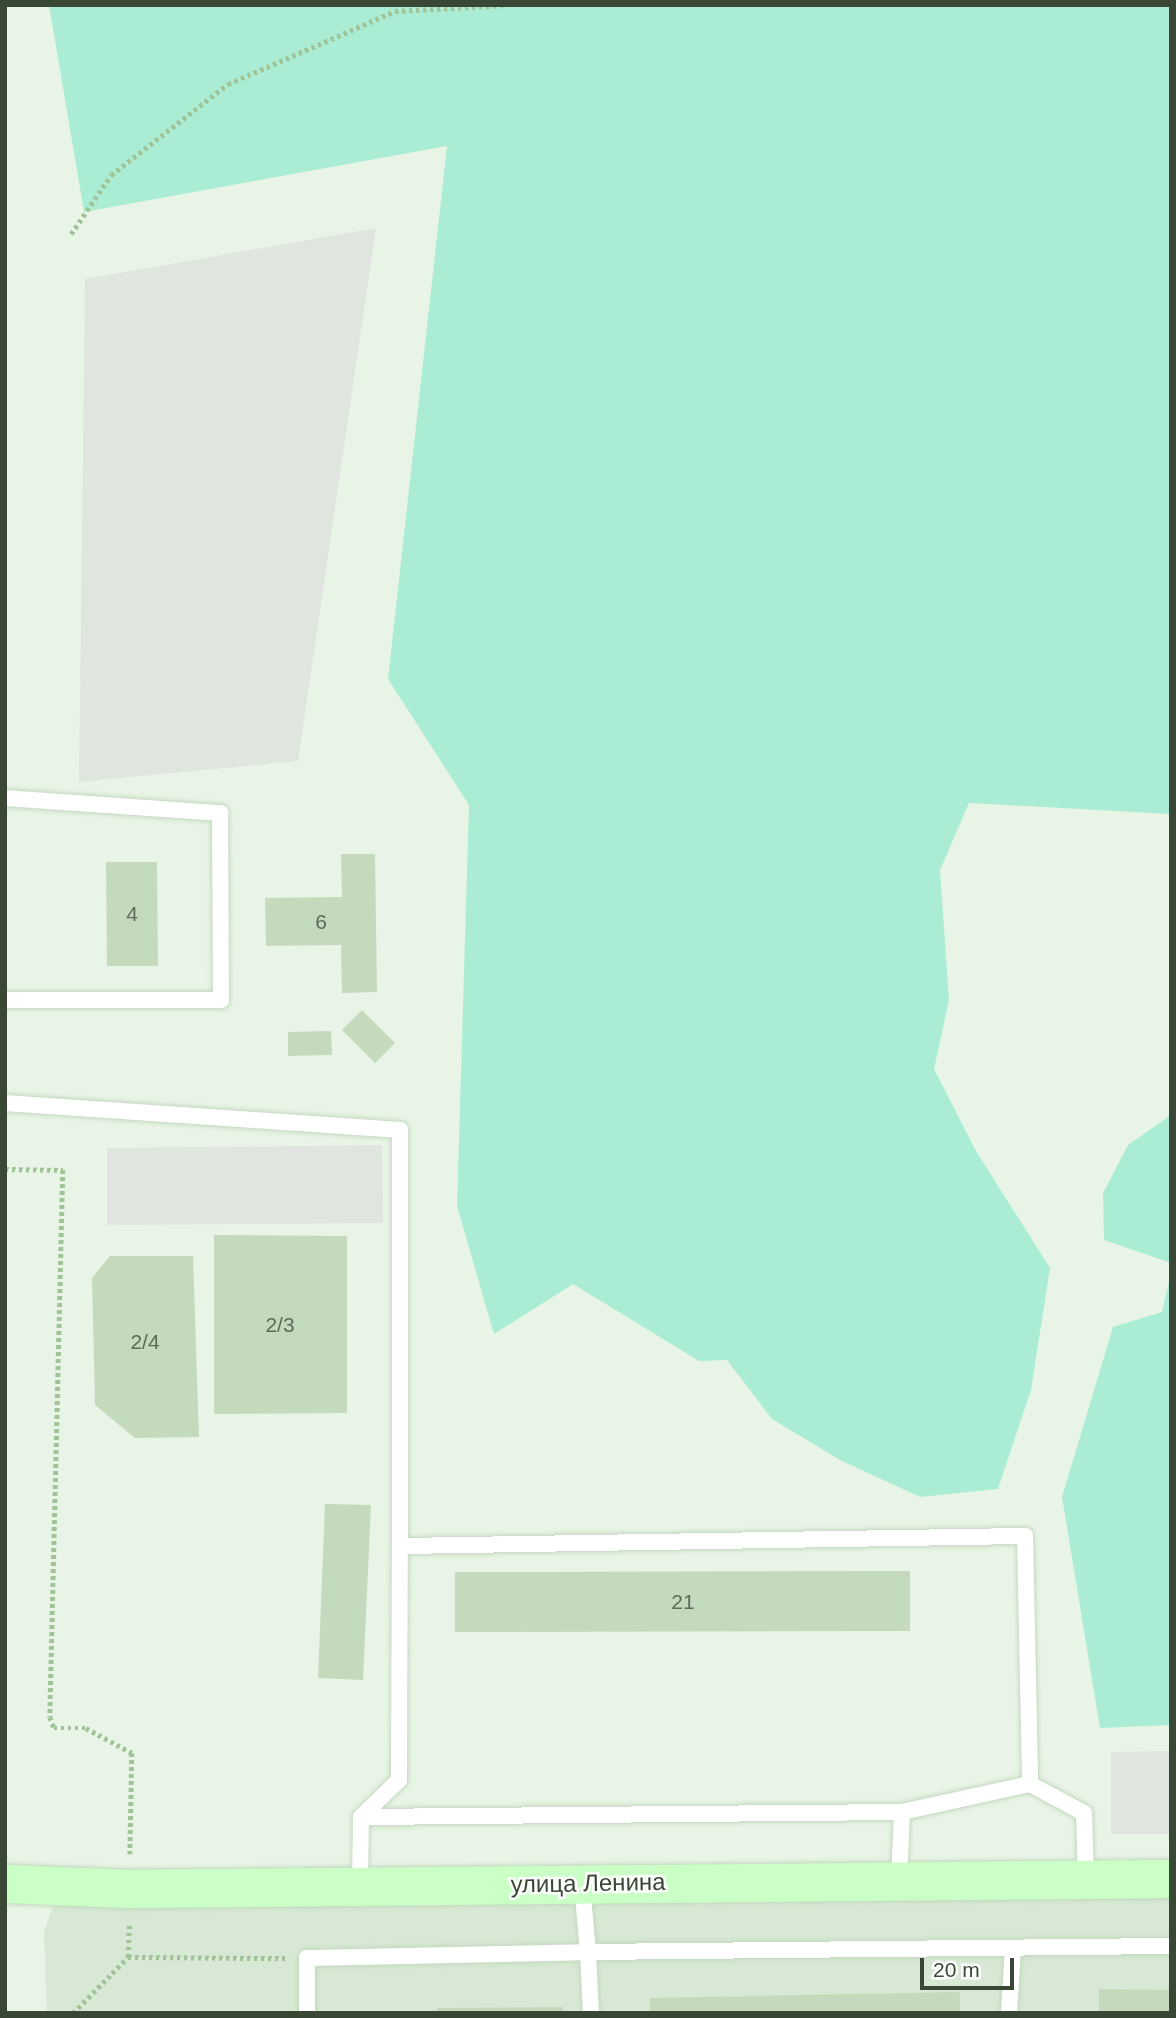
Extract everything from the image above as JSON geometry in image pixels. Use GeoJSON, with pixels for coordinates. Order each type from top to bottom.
{"type":"FeatureCollection","features":[{"type":"Feature","properties":{"kind":"street","name":"улица Ленина"},"geometry":{"type":"LineString","coordinates":[[5,1884],[129,1889],[582,1882],[1171,1879]]}},
{"type":"Feature","properties":{"kind":"lane"},"geometry":{"type":"LineString","coordinates":[[5,798],[220,813],[221,1000],[5,1000]]}},
{"type":"Feature","properties":{"kind":"lane"},"geometry":{"type":"LineString","coordinates":[[5,1103],[400,1130],[399,1780],[361,1817],[360,1887]]}},
{"type":"Feature","properties":{"kind":"lane"},"geometry":{"type":"LineString","coordinates":[[400,1546],[1025,1536],[1030,1784]]}},
{"type":"Feature","properties":{"kind":"lane"},"geometry":{"type":"LineString","coordinates":[[361,1817],[902,1812],[1030,1784],[1084,1813],[1086,1880]]}},
{"type":"Feature","properties":{"kind":"lane"},"geometry":{"type":"LineString","coordinates":[[899,1881],[902,1812]]}},
{"type":"Feature","properties":{"kind":"lane"},"geometry":{"type":"LineString","coordinates":[[582,1882],[591,2013]]}},
{"type":"Feature","properties":{"kind":"lane"},"geometry":{"type":"LineString","coordinates":[[307,2013],[307,1958],[587,1952],[1171,1946]]}},
{"type":"Feature","properties":{"kind":"lane"},"geometry":{"type":"LineString","coordinates":[[1009,2013],[1013,1948]]}},
{"type":"Feature","properties":{"kind":"path"},"geometry":{"type":"LineString","coordinates":[[71,234],[111,175],[228,84],[395,10],[508,5]]}},
{"type":"Feature","properties":{"kind":"path"},"geometry":{"type":"LineString","coordinates":[[5,1169],[63,1170],[50,1717],[54,1728],[86,1728],[132,1753],[128,1957],[73,2013]]}},
{"type":"Feature","properties":{"kind":"path"},"geometry":{"type":"LineString","coordinates":[[128,1957],[307,1958]]}},
{"type":"Feature","properties":{"kind":"shaded area"},"geometry":{"type":"Polygon","coordinates":[[[376,228],[298,761],[79,782],[85,279],[376,228]]]}},
{"type":"Feature","properties":{"kind":"shaded area"},"geometry":{"type":"Polygon","coordinates":[[[382,1145],[383,1223],[107,1225],[107,1148],[382,1145]]]}},
{"type":"Feature","properties":{"kind":"shaded area"},"geometry":{"type":"Polygon","coordinates":[[[1171,1751],[1171,1834],[1111,1834],[1111,1752],[1171,1751]]]}},
{"type":"Feature","properties":{"kind":"shaded area"},"geometry":{"type":"Polygon","coordinates":[[[1171,1883],[1171,2013],[47,2013],[44,1933],[52,1908],[86,1889],[1171,1883]]]}},
{"type":"Feature","properties":{"kind":"green space"},"geometry":{"type":"Polygon","coordinates":[[[49,5],[1171,5],[1171,814],[969,803],[940,870],[949,1000],[934,1069],[976,1151],[1050,1268],[1031,1390],[998,1489],[920,1497],[840,1460],[772,1419],[727,1360],[699,1361],[573,1284],[494,1334],[457,1206],[469,805],[388,679],[447,146],[84,212],[49,5]]]}},
{"type":"Feature","properties":{"kind":"green space"},"geometry":{"type":"Polygon","coordinates":[[[1171,1115],[1171,1263],[1104,1240],[1103,1193],[1128,1145],[1171,1115]]]}},
{"type":"Feature","properties":{"kind":"green space"},"geometry":{"type":"Polygon","coordinates":[[[1171,1274],[1171,1725],[1100,1728],[1062,1497],[1113,1327],[1162,1312],[1171,1274]]]}},
{"type":"Feature","properties":{"kind":"building"},"geometry":{"type":"Polygon","coordinates":[[[341,854],[375,854],[377,992],[342,993],[341,945],[266,946],[265,898],[342,897],[341,854]]]}},
{"type":"Feature","properties":{"kind":"building"},"geometry":{"type":"Polygon","coordinates":[[[106,862],[157,862],[158,966],[107,966],[106,862]]]}},
{"type":"Feature","properties":{"kind":"building"},"geometry":{"type":"Polygon","coordinates":[[[362,1010],[395,1043],[375,1063],[342,1030],[362,1010]]]}},
{"type":"Feature","properties":{"kind":"building"},"geometry":{"type":"Polygon","coordinates":[[[331,1031],[332,1055],[288,1056],[288,1032],[331,1031]]]}},
{"type":"Feature","properties":{"kind":"building"},"geometry":{"type":"Polygon","coordinates":[[[214,1235],[347,1236],[347,1413],[214,1414],[214,1235]]]}},
{"type":"Feature","properties":{"kind":"building"},"geometry":{"type":"Polygon","coordinates":[[[110,1256],[193,1256],[199,1437],[135,1438],[95,1405],[92,1278],[110,1256]]]}},
{"type":"Feature","properties":{"kind":"building"},"geometry":{"type":"Polygon","coordinates":[[[325,1504],[371,1505],[363,1680],[318,1678],[325,1504]]]}},
{"type":"Feature","properties":{"kind":"building"},"geometry":{"type":"Polygon","coordinates":[[[910,1571],[910,1631],[455,1632],[455,1572],[910,1571]]]}},
{"type":"Feature","properties":{"kind":"building"},"geometry":{"type":"Polygon","coordinates":[[[1099,1989],[1171,1990],[1171,2013],[1099,2013],[1099,1989]]]}},
{"type":"Feature","properties":{"kind":"building"},"geometry":{"type":"Polygon","coordinates":[[[960,1992],[960,2013],[650,2013],[650,1998],[960,1992]]]}},
{"type":"Feature","properties":{"kind":"building"},"geometry":{"type":"Polygon","coordinates":[[[563,2007],[563,2013],[437,2013],[437,2008],[563,2007]]]}}]}
